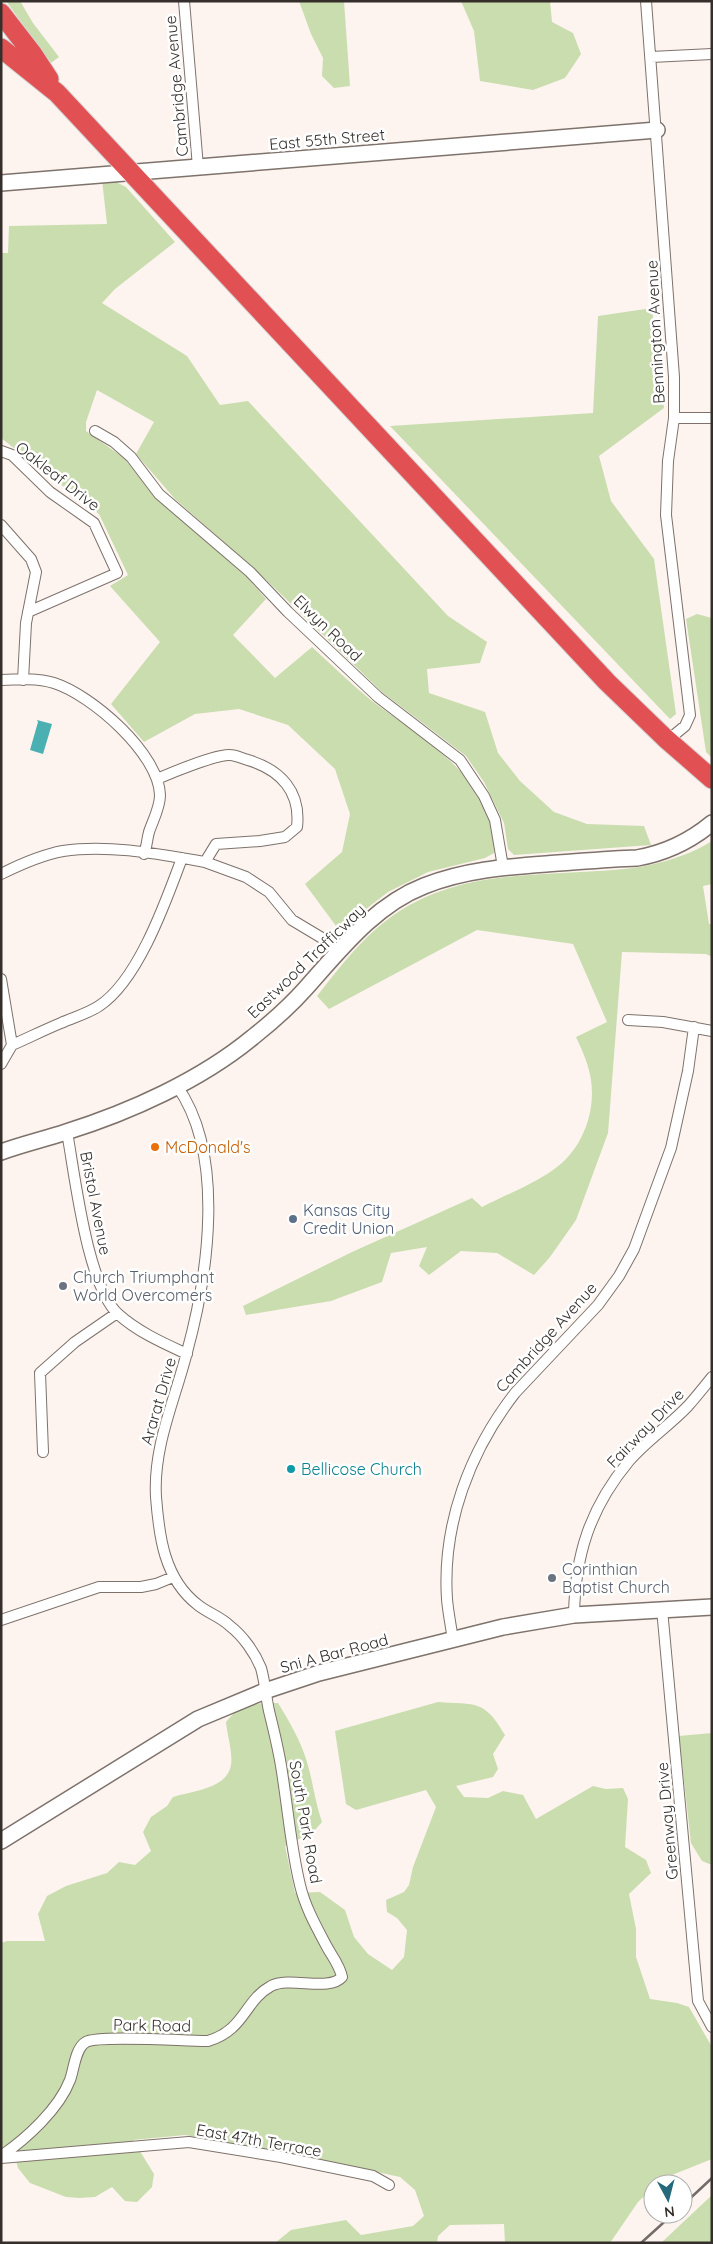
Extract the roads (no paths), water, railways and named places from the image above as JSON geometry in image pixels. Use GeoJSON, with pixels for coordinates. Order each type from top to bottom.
{"type":"FeatureCollection","features":[{"type":"Feature","properties":{"kind":"highway"},"geometry":{"type":"LineString","coordinates":[[1,13],[32,53],[58,93]]}},
{"type":"Feature","properties":{"kind":"highway"},"geometry":{"type":"LineString","coordinates":[[1,48],[58,93],[600,675],[712,779]]}},
{"type":"Feature","properties":{"kind":"street","name":"Cambridge Avenue"},"geometry":{"type":"LineString","coordinates":[[184,1],[198,167]]}},
{"type":"Feature","properties":{"kind":"street","name":"Bennington Avenue"},"geometry":{"type":"LineString","coordinates":[[646,1],[674,377],[674,418],[668,461],[666,515],[690,715],[685,726],[668,740]]}},
{"type":"Feature","properties":{"kind":"street"},"geometry":{"type":"LineString","coordinates":[[651,57],[712,54]]}},
{"type":"Feature","properties":{"kind":"street","name":"East 55th Street"},"geometry":{"type":"LineString","coordinates":[[1,183],[656,130]]}},
{"type":"Feature","properties":{"kind":"street"},"geometry":{"type":"LineString","coordinates":[[674,418],[712,418]]}},
{"type":"Feature","properties":{"kind":"street","name":"Elwyn Road"},"geometry":{"type":"LineString","coordinates":[[96,431],[114,442],[131,458],[159,494],[250,572],[288,612],[378,697],[460,760],[484,796],[495,820],[503,868]]}},
{"type":"Feature","properties":{"kind":"street","name":"Oakleaf Drive"},"geometry":{"type":"LineString","coordinates":[[1,451],[12,456],[50,492],[94,523],[118,573],[28,612]]}},
{"type":"Feature","properties":{"kind":"street"},"geometry":{"type":"LineString","coordinates":[[1,525],[31,559],[36,572],[26,622],[23,680]]}},
{"type":"Feature","properties":{"kind":"street"},"geometry":{"type":"LineString","coordinates":[[1,680],[43,681],[67,688],[101,710],[126,733],[150,766],[157,779],[160,795],[144,854]]}},
{"type":"Feature","properties":{"kind":"street"},"geometry":{"type":"LineString","coordinates":[[157,779],[229,754],[269,768],[290,789],[298,814],[297,827],[285,837],[216,844],[205,862]]}},
{"type":"Feature","properties":{"kind":"street","name":"Eastwood Trafficway"},"geometry":{"type":"LineString","coordinates":[[1,1152],[67,1132],[177,1086],[226,1058],[280,1015],[336,952],[373,919],[399,899],[424,886],[456,876],[503,868],[637,858],[659,854],[679,845],[712,822]]}},
{"type":"Feature","properties":{"kind":"street"},"geometry":{"type":"LineString","coordinates":[[1,874],[24,862],[62,851],[101,849],[205,862],[246,877],[269,892],[292,920],[322,938],[336,952]]}},
{"type":"Feature","properties":{"kind":"street"},"geometry":{"type":"LineString","coordinates":[[1,1064],[12,1045],[100,1006],[114,994],[151,936],[182,858]]}},
{"type":"Feature","properties":{"kind":"street"},"geometry":{"type":"LineString","coordinates":[[1,980],[12,1045]]}},
{"type":"Feature","properties":{"kind":"street"},"geometry":{"type":"LineString","coordinates":[[628,1020],[694,1027],[712,1031]]}},
{"type":"Feature","properties":{"kind":"street","name":"Cambridge Avenue"},"geometry":{"type":"LineString","coordinates":[[453,1640],[447,1599],[447,1561],[453,1519],[464,1482],[482,1442],[503,1408],[598,1305],[619,1276],[634,1249],[671,1148],[688,1071],[694,1027]]}},
{"type":"Feature","properties":{"kind":"street","name":"Ararat Drive"},"geometry":{"type":"LineString","coordinates":[[177,1086],[188,1102],[198,1125],[204,1150],[207,1223],[204,1268],[187,1354],[164,1429],[158,1458],[156,1494],[161,1543],[173,1576],[198,1605],[230,1626],[249,1646],[260,1668],[265,1691]]}},
{"type":"Feature","properties":{"kind":"street","name":"Bristol Avenue"},"geometry":{"type":"LineString","coordinates":[[67,1132],[87,1243],[94,1269],[105,1293],[117,1313],[155,1339],[187,1354]]}},
{"type":"Feature","properties":{"kind":"street","name":"Eastwood Trafficway"},"geometry":{"type":"LineString","coordinates":[[1,1145],[22,1145]]}},
{"type":"Feature","properties":{"kind":"street"},"geometry":{"type":"LineString","coordinates":[[43,1452],[40,1374],[75,1342],[117,1313]]}},
{"type":"Feature","properties":{"kind":"street","name":"Fairway Drive"},"geometry":{"type":"LineString","coordinates":[[574,1615],[575,1584],[580,1555],[590,1523],[603,1496],[630,1460],[688,1406],[712,1377]]}},
{"type":"Feature","properties":{"kind":"street"},"geometry":{"type":"LineString","coordinates":[[1,1620],[98,1587],[141,1587],[156,1584],[173,1576]]}},
{"type":"Feature","properties":{"kind":"street","name":"Sni A Bar Road"},"geometry":{"type":"LineString","coordinates":[[1,1841],[192,1723],[265,1691],[319,1673],[504,1627],[574,1615],[712,1607]]}},
{"type":"Feature","properties":{"kind":"street","name":"Greenway Drive"},"geometry":{"type":"LineString","coordinates":[[662,1609],[698,2001],[712,2027]]}},
{"type":"Feature","properties":{"kind":"street","name":"South Park Road"},"geometry":{"type":"LineString","coordinates":[[265,1691],[282,1770],[301,1890],[341,1972],[342,1977],[339,1980]]}},
{"type":"Feature","properties":{"kind":"street","name":"Park Road"},"geometry":{"type":"LineString","coordinates":[[1,2157],[20,2143],[62,2098],[71,2080],[81,2047],[86,2042],[105,2039],[208,2041],[221,2037],[231,2030],[260,1995],[271,1986],[290,1982],[323,1984],[339,1980]]}},
{"type":"Feature","properties":{"kind":"street","name":"East 47th Terrace"},"geometry":{"type":"LineString","coordinates":[[1,2157],[189,2142],[281,2157],[374,2176],[389,2185]]}},
{"type":"Feature","properties":{"kind":"water"},"geometry":{"type":"Polygon","coordinates":[[[37,720],[52,724],[43,754],[30,750],[37,720]]]}},
{"type":"Feature","properties":{"kind":"railway"},"geometry":{"type":"LineString","coordinates":[[693,2196],[712,2178]]}},
{"type":"Feature","properties":{"kind":"railway"},"geometry":{"type":"LineString","coordinates":[[641,2243],[662,2224]]}},
{"type":"Feature","properties":{"kind":"place","name":"McDonald's"},"geometry":{"type":"Point","coordinates":[155,1147]}},
{"type":"Feature","properties":{"kind":"place","name":"Kansas City Credit Union"},"geometry":{"type":"Point","coordinates":[293,1219]}},
{"type":"Feature","properties":{"kind":"place","name":"Church Triumphant World Overcomers"},"geometry":{"type":"Point","coordinates":[63,1286]}},
{"type":"Feature","properties":{"kind":"place","name":"Bellicose Church"},"geometry":{"type":"Point","coordinates":[291,1469]}},
{"type":"Feature","properties":{"kind":"place","name":"Corinthian Baptist Church"},"geometry":{"type":"Point","coordinates":[552,1578]}}]}
